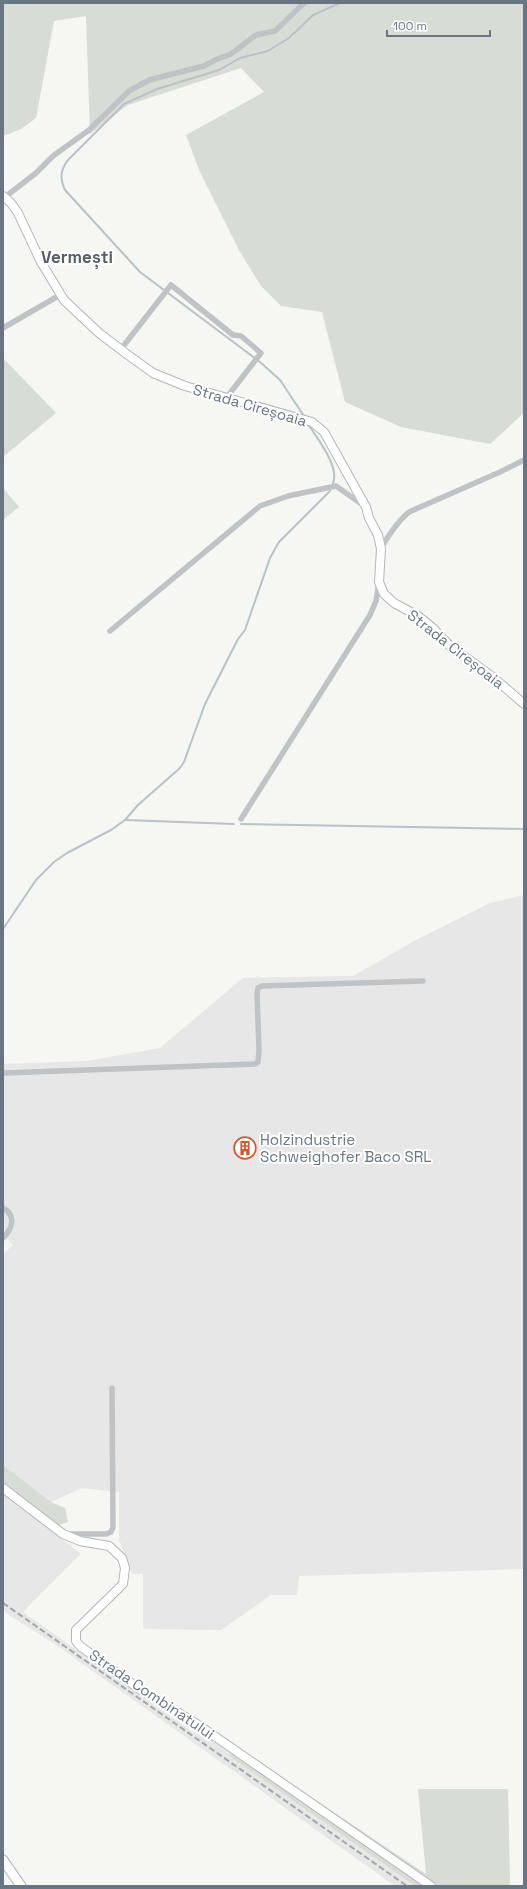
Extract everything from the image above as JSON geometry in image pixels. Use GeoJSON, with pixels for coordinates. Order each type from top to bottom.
{"type":"FeatureCollection","features":[{"type":"Feature","properties":{"kind":"main road"},"geometry":{"type":"LineString","coordinates":[[3,1860],[21,1886]]}},
{"type":"Feature","properties":{"kind":"street"},"geometry":{"type":"LineString","coordinates":[[4,197],[36,173],[53,156],[89,130],[129,91],[149,80],[204,66],[231,54],[256,36],[275,32],[304,3]]}},
{"type":"Feature","properties":{"kind":"street","name":"Strada Cireșoaia"},"geometry":{"type":"LineString","coordinates":[[4,197],[18,213],[41,262],[60,294],[82,318],[153,373],[185,386],[312,422],[321,429],[339,457],[350,480],[366,507],[369,518],[378,535],[381,548],[379,582],[384,594],[389,599],[418,616],[433,628],[449,645],[494,678],[524,704]]}},
{"type":"Feature","properties":{"kind":"street"},"geometry":{"type":"LineString","coordinates":[[121,349],[171,285],[233,335],[241,336],[260,353],[227,397]]}},
{"type":"Feature","properties":{"kind":"street"},"geometry":{"type":"LineString","coordinates":[[3,328],[60,294]]}},
{"type":"Feature","properties":{"kind":"street"},"geometry":{"type":"LineString","coordinates":[[381,548],[392,530],[409,512],[524,460]]}},
{"type":"Feature","properties":{"kind":"street"},"geometry":{"type":"LineString","coordinates":[[110,631],[260,506],[288,496],[336,486],[366,507]]}},
{"type":"Feature","properties":{"kind":"street"},"geometry":{"type":"LineString","coordinates":[[240,819],[370,615],[376,601],[379,582]]}},
{"type":"Feature","properties":{"kind":"street"},"geometry":{"type":"LineString","coordinates":[[3,1073],[255,1064],[258,1062],[259,1050],[257,993],[258,988],[262,986],[423,981]]}},
{"type":"Feature","properties":{"kind":"street"},"geometry":{"type":"LineString","coordinates":[[3,1208],[10,1215],[12,1226],[3,1238]]}},
{"type":"Feature","properties":{"kind":"street"},"geometry":{"type":"LineString","coordinates":[[63,1534],[106,1534],[111,1532],[113,1527],[112,1388]]}},
{"type":"Feature","properties":{"kind":"street","name":"Strada Combinatului"},"geometry":{"type":"LineString","coordinates":[[3,1488],[63,1534],[80,1541],[110,1546],[118,1552],[125,1568],[124,1580],[121,1587],[76,1630],[76,1641],[80,1646],[138,1688],[200,1726],[431,1886]]}},
{"type":"Feature","properties":{"kind":"shaded area"},"geometry":{"type":"Polygon","coordinates":[[[3,3],[524,3],[524,413],[490,444],[401,427],[345,402],[322,312],[281,306],[261,286],[240,252],[199,170],[186,135],[264,92],[241,68],[128,105],[90,134],[86,16],[54,21],[36,118],[21,129],[3,136],[3,3]]]}},
{"type":"Feature","properties":{"kind":"shaded area"},"geometry":{"type":"Polygon","coordinates":[[[3,358],[56,413],[3,457],[3,358]]]}},
{"type":"Feature","properties":{"kind":"shaded area"},"geometry":{"type":"Polygon","coordinates":[[[3,488],[19,507],[3,520],[3,488]]]}},
{"type":"Feature","properties":{"kind":"shaded area"},"geometry":{"type":"Polygon","coordinates":[[[524,895],[524,1569],[299,1576],[297,1595],[271,1595],[221,1630],[143,1629],[143,1574],[132,1574],[119,1539],[119,1492],[82,1488],[51,1502],[3,1465],[3,1254],[13,1245],[3,1235],[3,1064],[87,1061],[160,1048],[243,978],[353,976],[414,941],[490,903],[524,895]]]}},
{"type":"Feature","properties":{"kind":"shaded area"},"geometry":{"type":"Polygon","coordinates":[[[3,1465],[51,1502],[65,1508],[68,1522],[57,1526],[52,1531],[3,1493],[3,1465]]]}},
{"type":"Feature","properties":{"kind":"shaded area"},"geometry":{"type":"Polygon","coordinates":[[[3,1493],[81,1554],[23,1612],[194,1733],[202,1723],[235,1746],[229,1756],[415,1886],[395,1886],[59,1647],[3,1611],[3,1493]]]}},
{"type":"Feature","properties":{"kind":"shaded area"},"geometry":{"type":"Polygon","coordinates":[[[235,1746],[426,1874],[418,1789],[508,1789],[510,1886],[415,1886],[229,1756],[235,1746]]]}},
{"type":"Feature","properties":{"kind":"waterway"},"geometry":{"type":"LineString","coordinates":[[304,416],[280,380],[260,362],[140,272],[65,190],[62,182],[62,176],[63,169],[67,161],[124,104],[157,89],[219,70],[240,58],[268,51],[289,38],[313,15],[340,3]]}},
{"type":"Feature","properties":{"kind":"waterway"},"geometry":{"type":"LineString","coordinates":[[308,424],[331,461],[334,476],[333,483]]}},
{"type":"Feature","properties":{"kind":"waterway"},"geometry":{"type":"LineString","coordinates":[[3,929],[36,880],[54,862],[67,853],[111,830],[125,820],[138,805],[180,768],[184,762],[205,704],[238,639],[245,630],[270,558],[279,542],[330,491]]}},
{"type":"Feature","properties":{"kind":"waterway"},"geometry":{"type":"LineString","coordinates":[[126,820],[234,824]]}},
{"type":"Feature","properties":{"kind":"waterway"},"geometry":{"type":"LineString","coordinates":[[241,824],[524,829]]}},
{"type":"Feature","properties":{"kind":"railway"},"geometry":{"type":"LineString","coordinates":[[3,1603],[407,1886]]}},
{"type":"Feature","properties":{"kind":"place","name":"Holzindustrie Schweighofer Baco SRL"},"geometry":{"type":"Point","coordinates":[245,1148]}},
{"type":"Feature","properties":{"kind":"district","name":"Vermești"},"geometry":{"type":"Point","coordinates":[77,257]}}]}
